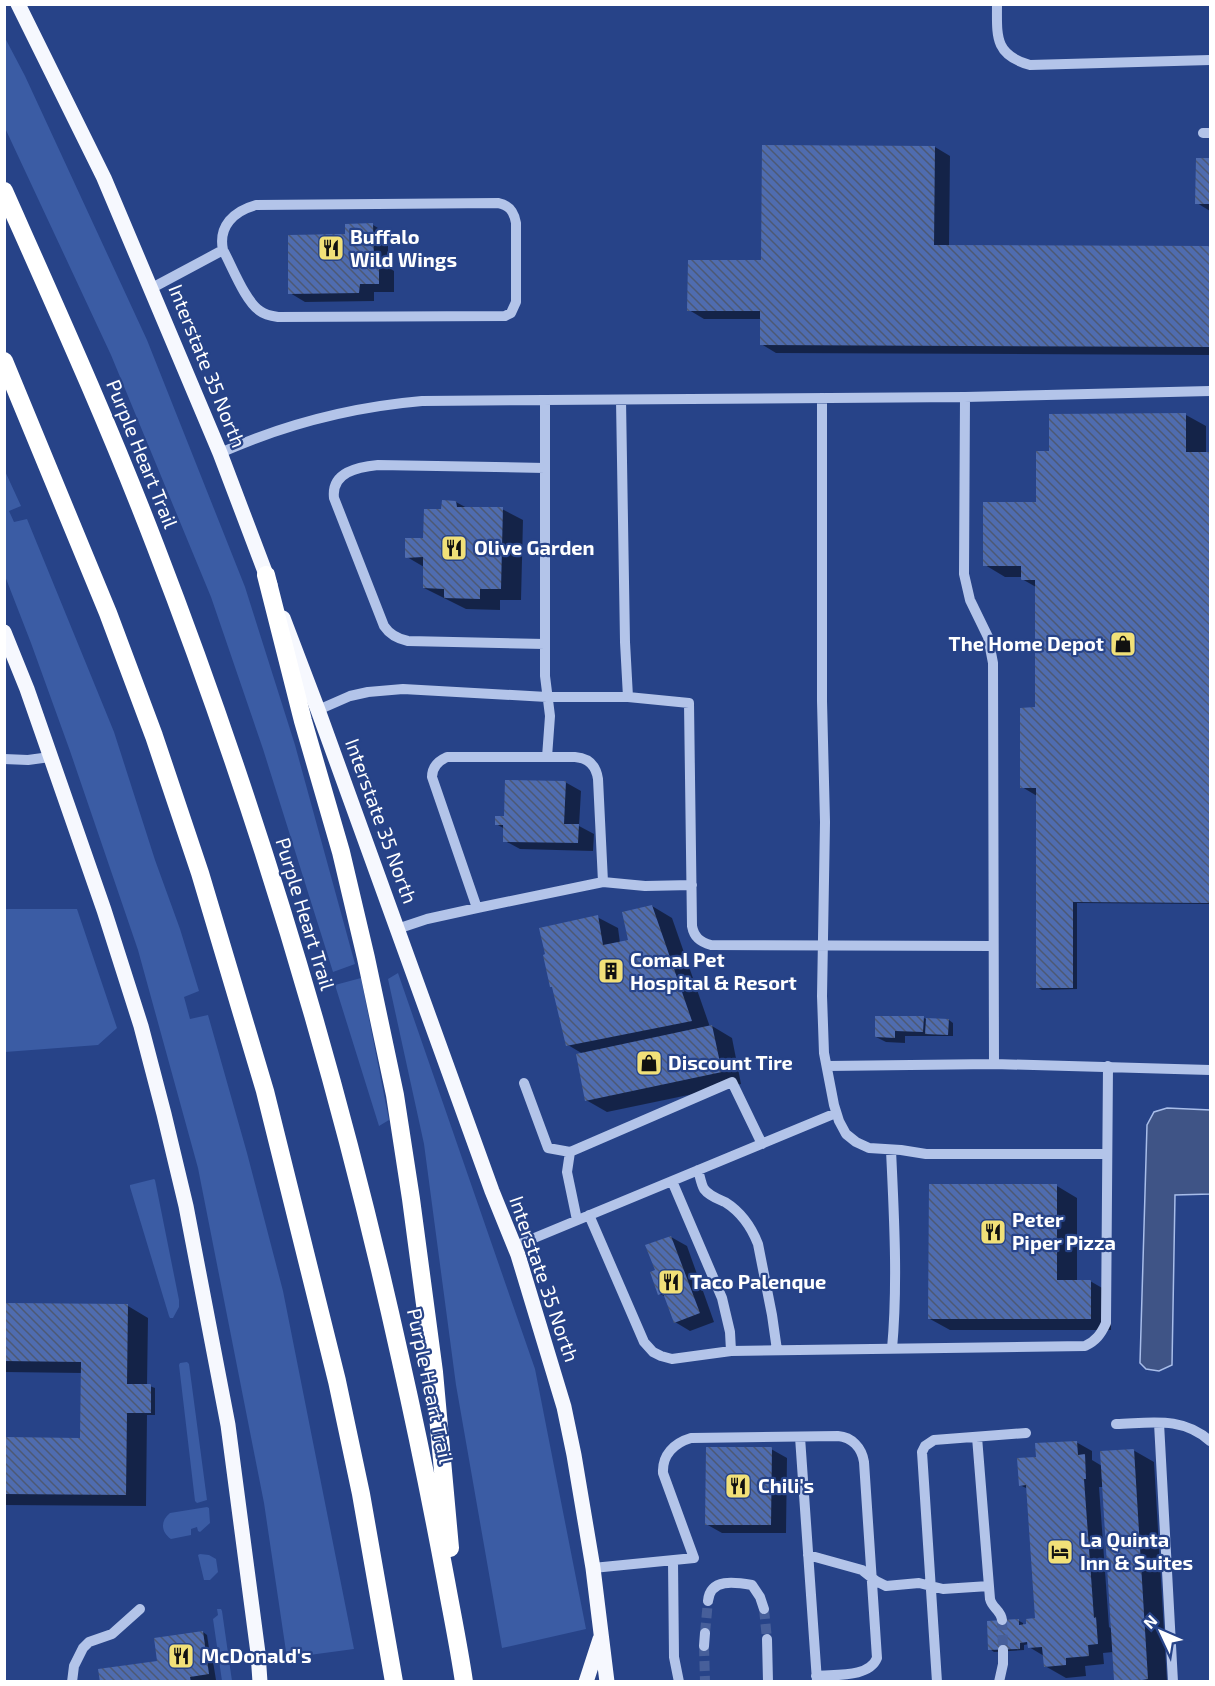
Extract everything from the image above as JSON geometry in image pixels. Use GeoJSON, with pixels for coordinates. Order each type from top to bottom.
{"type":"FeatureCollection","features":[{"type":"Feature","properties":{"kind":"highway","name":"Purple Heart Trail"},"geometry":{"type":"LineString","coordinates":[[4,190],[86,375],[155,545],[228,745],[283,913],[339,1106],[380,1268],[425,1467],[463,1674]]}},
{"type":"Feature","properties":{"kind":"highway"},"geometry":{"type":"LineString","coordinates":[[4,361],[108,613],[154,736],[213,916],[265,1092],[334,1369],[361,1494],[393,1677]]}},
{"type":"Feature","properties":{"kind":"highway"},"geometry":{"type":"LineString","coordinates":[[266,575],[303,721],[341,852],[395,1095],[434,1372],[463,1674]]}},
{"type":"Feature","properties":{"kind":"main road","name":"Interstate 35 North"},"geometry":{"type":"LineString","coordinates":[[18,4],[104,178],[220,453],[318,710],[492,1191],[515,1246],[564,1407],[593,1568],[607,1682]]}},
{"type":"Feature","properties":{"kind":"main road"},"geometry":{"type":"LineString","coordinates":[[4,632],[27,689],[104,909],[141,1026],[186,1206],[228,1425],[260,1682]]}},
{"type":"Feature","properties":{"kind":"main road"},"geometry":{"type":"LineString","coordinates":[[586,1682],[602,1632]]}},
{"type":"Feature","properties":{"kind":"main road"},"geometry":{"type":"LineString","coordinates":[[258,1653],[272,1682]]}},
{"type":"Feature","properties":{"kind":"street"},"geometry":{"type":"LineString","coordinates":[[997,4],[997,37],[1008,56],[1017,62],[1030,65],[1210,60]]}},
{"type":"Feature","properties":{"kind":"street"},"geometry":{"type":"LineString","coordinates":[[506,204],[515,216],[516,302],[511,314],[498,317],[269,316],[249,301],[223,250],[222,235],[228,221],[240,211],[256,205],[506,204]]}},
{"type":"Feature","properties":{"kind":"street"},"geometry":{"type":"LineString","coordinates":[[152,288],[223,250]]}},
{"type":"Feature","properties":{"kind":"street"},"geometry":{"type":"LineString","coordinates":[[220,453],[252,438],[294,425],[395,404],[422,401],[965,397],[1210,391]]}},
{"type":"Feature","properties":{"kind":"street"},"geometry":{"type":"LineString","coordinates":[[965,397],[964,574],[970,600],[988,637],[993,663],[993,1064]]}},
{"type":"Feature","properties":{"kind":"street"},"geometry":{"type":"LineString","coordinates":[[822,398],[822,701],[825,822],[823,1044],[836,1113],[846,1134],[869,1148],[926,1154],[1107,1154]]}},
{"type":"Feature","properties":{"kind":"street"},"geometry":{"type":"LineString","coordinates":[[545,400],[545,676],[550,716],[548,757]]}},
{"type":"Feature","properties":{"kind":"street"},"geometry":{"type":"LineString","coordinates":[[621,400],[628,697]]}},
{"type":"Feature","properties":{"kind":"street"},"geometry":{"type":"LineString","coordinates":[[545,468],[372,465],[341,476],[333,492],[384,627],[388,632],[401,640],[408,641],[545,644]]}},
{"type":"Feature","properties":{"kind":"street"},"geometry":{"type":"LineString","coordinates":[[318,710],[350,696],[403,689],[547,697],[628,697],[689,703],[692,926],[694,933],[704,943],[711,945],[993,946]]}},
{"type":"Feature","properties":{"kind":"street"},"geometry":{"type":"LineString","coordinates":[[4,759],[28,760],[50,757]]}},
{"type":"Feature","properties":{"kind":"street"},"geometry":{"type":"LineString","coordinates":[[477,908],[433,782],[433,769],[442,759],[452,757],[581,757],[592,764],[597,773],[603,882]]}},
{"type":"Feature","properties":{"kind":"street"},"geometry":{"type":"LineString","coordinates":[[398,929],[477,908],[603,882],[645,886],[692,885]]}},
{"type":"Feature","properties":{"kind":"street"},"geometry":{"type":"LineString","coordinates":[[827,1066],[993,1064],[1210,1070]]}},
{"type":"Feature","properties":{"kind":"street"},"geometry":{"type":"LineString","coordinates":[[589,1215],[644,1342],[653,1352],[672,1359],[731,1351],[1085,1346],[1096,1340],[1106,1323],[1108,1066]]}},
{"type":"Feature","properties":{"kind":"street"},"geometry":{"type":"LineString","coordinates":[[524,1083],[548,1148],[570,1152],[732,1082],[762,1144]]}},
{"type":"Feature","properties":{"kind":"street"},"geometry":{"type":"LineString","coordinates":[[515,1246],[836,1113]]}},
{"type":"Feature","properties":{"kind":"street"},"geometry":{"type":"LineString","coordinates":[[891,1150],[895,1314],[892,1349]]}},
{"type":"Feature","properties":{"kind":"street"},"geometry":{"type":"LineString","coordinates":[[570,1152],[567,1172],[577,1220]]}},
{"type":"Feature","properties":{"kind":"street"},"geometry":{"type":"LineString","coordinates":[[698,1170],[708,1193],[726,1203],[742,1216],[755,1236],[777,1350]]}},
{"type":"Feature","properties":{"kind":"street"},"geometry":{"type":"LineString","coordinates":[[672,1180],[722,1298],[730,1332],[731,1351]]}},
{"type":"Feature","properties":{"kind":"street"},"geometry":{"type":"LineString","coordinates":[[1159,1423],[1173,1682]]}},
{"type":"Feature","properties":{"kind":"street"},"geometry":{"type":"LineString","coordinates":[[1116,1424],[1182,1425],[1195,1430],[1210,1441]]}},
{"type":"Feature","properties":{"kind":"street"},"geometry":{"type":"LineString","coordinates":[[937,1682],[922,1452],[925,1446],[934,1440],[1026,1433]]}},
{"type":"Feature","properties":{"kind":"street"},"geometry":{"type":"LineString","coordinates":[[593,1568],[694,1558],[663,1473],[664,1460],[671,1449],[683,1440],[690,1438],[844,1436],[860,1450],[864,1462],[877,1658],[872,1667],[863,1672],[816,1679],[800,1437]]}},
{"type":"Feature","properties":{"kind":"street"},"geometry":{"type":"LineString","coordinates":[[977,1437],[990,1602],[1000,1613],[1002,1620]]}},
{"type":"Feature","properties":{"kind":"street"},"geometry":{"type":"LineString","coordinates":[[808,1555],[862,1570],[886,1586],[919,1583],[943,1589],[989,1586]]}},
{"type":"Feature","properties":{"kind":"street"},"geometry":{"type":"LineString","coordinates":[[672,1561],[674,1657],[679,1682]]}},
{"type":"Feature","properties":{"kind":"street"},"geometry":{"type":"LineString","coordinates":[[708,1601],[708,1595],[717,1585],[730,1581],[752,1585],[764,1609]]}},
{"type":"Feature","properties":{"kind":"street"},"geometry":{"type":"LineString","coordinates":[[72,1682],[74,1666],[82,1648],[89,1642],[112,1634],[140,1609]]}},
{"type":"Feature","properties":{"kind":"street"},"geometry":{"type":"LineString","coordinates":[[704,1646],[705,1633]]}},
{"type":"Feature","properties":{"kind":"street"},"geometry":{"type":"LineString","coordinates":[[767,1639],[768,1682]]}},
{"type":"Feature","properties":{"kind":"street"},"geometry":{"type":"LineString","coordinates":[[999,1682],[1003,1650]]}},
{"type":"Feature","properties":{"kind":"shaded area"},"geometry":{"type":"Polygon","coordinates":[[[4,36],[25,76],[147,340],[245,587],[295,745],[355,964],[333,972],[263,749],[211,597],[111,355],[5,128],[4,36]]]}},
{"type":"Feature","properties":{"kind":"shaded area"},"geometry":{"type":"Polygon","coordinates":[[[4,469],[21,506],[9,511],[14,522],[27,519],[114,732],[199,991],[184,997],[190,1019],[208,1015],[283,1291],[354,1649],[287,1658],[264,1503],[198,1168],[138,950],[70,751],[5,576],[4,469]]]}},
{"type":"Feature","properties":{"kind":"shaded area"},"geometry":{"type":"Polygon","coordinates":[[[5,909],[77,909],[117,1028],[98,1045],[5,1052],[5,909]]]}},
{"type":"Feature","properties":{"kind":"shaded area"},"geometry":{"type":"Polygon","coordinates":[[[398,973],[535,1369],[586,1629],[502,1648],[456,1385],[424,1144],[388,979],[398,973]]]}},
{"type":"Feature","properties":{"kind":"shaded area"},"geometry":{"type":"Polygon","coordinates":[[[361,978],[389,1120],[379,1126],[335,985],[361,978]]]}},
{"type":"Feature","properties":{"kind":"shaded area"},"geometry":{"type":"Polygon","coordinates":[[[1167,1108],[1210,1110],[1210,1194],[1175,1195],[1172,1365],[1159,1371],[1146,1369],[1140,1363],[1147,1125],[1154,1112],[1167,1108]]]}},
{"type":"Feature","properties":{"kind":"shaded area"},"geometry":{"type":"Polygon","coordinates":[[[154,1179],[179,1300],[179,1307],[173,1318],[169,1316],[130,1187],[130,1185],[154,1179]]]}},
{"type":"Feature","properties":{"kind":"shaded area"},"geometry":{"type":"Polygon","coordinates":[[[187,1362],[207,1500],[197,1503],[179,1365],[187,1362]]]}},
{"type":"Feature","properties":{"kind":"shaded area"},"geometry":{"type":"Polygon","coordinates":[[[207,1507],[210,1523],[200,1532],[197,1527],[191,1529],[191,1535],[171,1539],[165,1533],[163,1523],[170,1513],[207,1507]]]}},
{"type":"Feature","properties":{"kind":"shaded area"},"geometry":{"type":"Polygon","coordinates":[[[198,1555],[216,1559],[218,1572],[210,1580],[204,1580],[198,1555]]]}},
{"type":"Feature","properties":{"kind":"shaded area"},"geometry":{"type":"Polygon","coordinates":[[[217,1609],[222,1611],[232,1681],[222,1681],[213,1619],[218,1615],[217,1609]]]}},
{"type":"Feature","properties":{"kind":"building"},"geometry":{"type":"Polygon","coordinates":[[[762,145],[935,146],[934,245],[1210,246],[1210,347],[760,345],[760,311],[687,311],[688,260],[761,260],[762,145]]]}},
{"type":"Feature","properties":{"kind":"building"},"geometry":{"type":"Polygon","coordinates":[[[1196,158],[1210,158],[1210,204],[1195,204],[1196,158]]]}},
{"type":"Feature","properties":{"kind":"building","name":"Buffalo Wild Wings"},"geometry":{"type":"Polygon","coordinates":[[[373,223],[374,260],[379,260],[379,284],[360,284],[359,293],[288,294],[288,235],[345,234],[345,224],[373,223]]]}},
{"type":"Feature","properties":{"kind":"building","name":"The Home Depot"},"geometry":{"type":"Polygon","coordinates":[[[1186,413],[1186,452],[1210,452],[1209,903],[1073,902],[1073,988],[1036,988],[1036,788],[1020,788],[1020,708],[1035,707],[1035,580],[1021,580],[1021,566],[983,566],[983,502],[1036,502],[1036,451],[1049,451],[1049,414],[1186,413]]]}},
{"type":"Feature","properties":{"kind":"building","name":"Olive Garden"},"geometry":{"type":"Polygon","coordinates":[[[442,500],[456,501],[457,507],[503,507],[501,589],[480,589],[480,599],[444,598],[444,589],[423,588],[423,557],[405,558],[405,538],[423,538],[424,509],[441,509],[442,500]]]}},
{"type":"Feature","properties":{"kind":"building"},"geometry":{"type":"Polygon","coordinates":[[[505,780],[566,781],[564,824],[579,824],[578,843],[503,842],[503,825],[495,825],[495,816],[504,816],[505,780]]]}},
{"type":"Feature","properties":{"kind":"building","name":"Comal Pet Hospital & Resort"},"geometry":{"type":"Polygon","coordinates":[[[652,905],[692,1021],[566,1046],[552,987],[550,987],[539,928],[598,915],[603,945],[628,940],[622,912],[652,905]]]}},
{"type":"Feature","properties":{"kind":"building"},"geometry":{"type":"Polygon","coordinates":[[[875,1016],[924,1016],[923,1032],[895,1031],[895,1038],[875,1037],[875,1016]]]}},
{"type":"Feature","properties":{"kind":"building"},"geometry":{"type":"Polygon","coordinates":[[[926,1018],[949,1019],[948,1035],[925,1034],[926,1018]]]}},
{"type":"Feature","properties":{"kind":"building","name":"Discount Tire"},"geometry":{"type":"Polygon","coordinates":[[[712,1025],[722,1072],[585,1101],[576,1054],[712,1025]]]}},
{"type":"Feature","properties":{"kind":"building","name":"Peter Piper Pizza"},"geometry":{"type":"Polygon","coordinates":[[[929,1184],[1057,1184],[1057,1280],[1091,1280],[1091,1319],[928,1319],[929,1184]]]}},
{"type":"Feature","properties":{"kind":"building","name":"Taco Palenque"},"geometry":{"type":"Polygon","coordinates":[[[671,1236],[700,1313],[674,1323],[663,1293],[658,1295],[650,1272],[655,1270],[645,1245],[671,1236]]]}},
{"type":"Feature","properties":{"kind":"building"},"geometry":{"type":"Polygon","coordinates":[[[4,1303],[128,1304],[127,1384],[151,1384],[151,1413],[127,1413],[126,1495],[4,1494],[4,1437],[80,1438],[81,1362],[4,1361],[4,1303]]]}},
{"type":"Feature","properties":{"kind":"building","name":"La Quinta Inn & Suites"},"geometry":{"type":"Polygon","coordinates":[[[1077,1441],[1078,1455],[1085,1454],[1086,1479],[1084,1479],[1098,1644],[1088,1645],[1089,1656],[1066,1658],[1066,1665],[1044,1667],[1042,1647],[1028,1648],[1027,1642],[1020,1643],[1020,1649],[988,1650],[987,1621],[1019,1619],[1019,1625],[1026,1624],[1026,1619],[1035,1618],[1026,1485],[1019,1486],[1017,1458],[1036,1457],[1035,1443],[1077,1441]]]}},
{"type":"Feature","properties":{"kind":"building","name":"Chili's"},"geometry":{"type":"Polygon","coordinates":[[[706,1447],[772,1447],[771,1525],[705,1525],[706,1447]]]}},
{"type":"Feature","properties":{"kind":"building"},"geometry":{"type":"Polygon","coordinates":[[[1134,1449],[1148,1679],[1142,1682],[1120,1682],[1120,1680],[1114,1680],[1100,1451],[1134,1449]]]}},
{"type":"Feature","properties":{"kind":"building"},"geometry":{"type":"Polygon","coordinates":[[[203,1631],[209,1674],[190,1677],[191,1682],[100,1682],[98,1669],[157,1661],[154,1638],[203,1631]]]}},
{"type":"Feature","properties":{"kind":"tunnel"},"geometry":{"type":"LineString","coordinates":[[705,1633],[708,1601]]}},
{"type":"Feature","properties":{"kind":"tunnel"},"geometry":{"type":"LineString","coordinates":[[764,1609],[767,1639]]}},
{"type":"Feature","properties":{"kind":"tunnel"},"geometry":{"type":"LineString","coordinates":[[1002,1620],[1003,1650]]}},
{"type":"Feature","properties":{"kind":"tunnel"},"geometry":{"type":"LineString","coordinates":[[704,1646],[705,1682]]}},
{"type":"Feature","properties":{"kind":"place","name":"Buffalo Wild Wings"},"geometry":{"type":"Point","coordinates":[331,248]}},
{"type":"Feature","properties":{"kind":"place","name":"Olive Garden"},"geometry":{"type":"Point","coordinates":[454,548]}},
{"type":"Feature","properties":{"kind":"place","name":"The Home Depot"},"geometry":{"type":"Point","coordinates":[1123,644]}},
{"type":"Feature","properties":{"kind":"place","name":"Comal Pet Hospital & Resort"},"geometry":{"type":"Point","coordinates":[611,971]}},
{"type":"Feature","properties":{"kind":"place","name":"Discount Tire"},"geometry":{"type":"Point","coordinates":[649,1063]}},
{"type":"Feature","properties":{"kind":"place","name":"Peter Piper Pizza"},"geometry":{"type":"Point","coordinates":[993,1232]}},
{"type":"Feature","properties":{"kind":"place","name":"Taco Palenque"},"geometry":{"type":"Point","coordinates":[671,1282]}},
{"type":"Feature","properties":{"kind":"place","name":"Chili's"},"geometry":{"type":"Point","coordinates":[738,1486]}},
{"type":"Feature","properties":{"kind":"place","name":"La Quinta Inn & Suites"},"geometry":{"type":"Point","coordinates":[1060,1552]}},
{"type":"Feature","properties":{"kind":"place","name":"McDonald's"},"geometry":{"type":"Point","coordinates":[181,1656]}}]}
